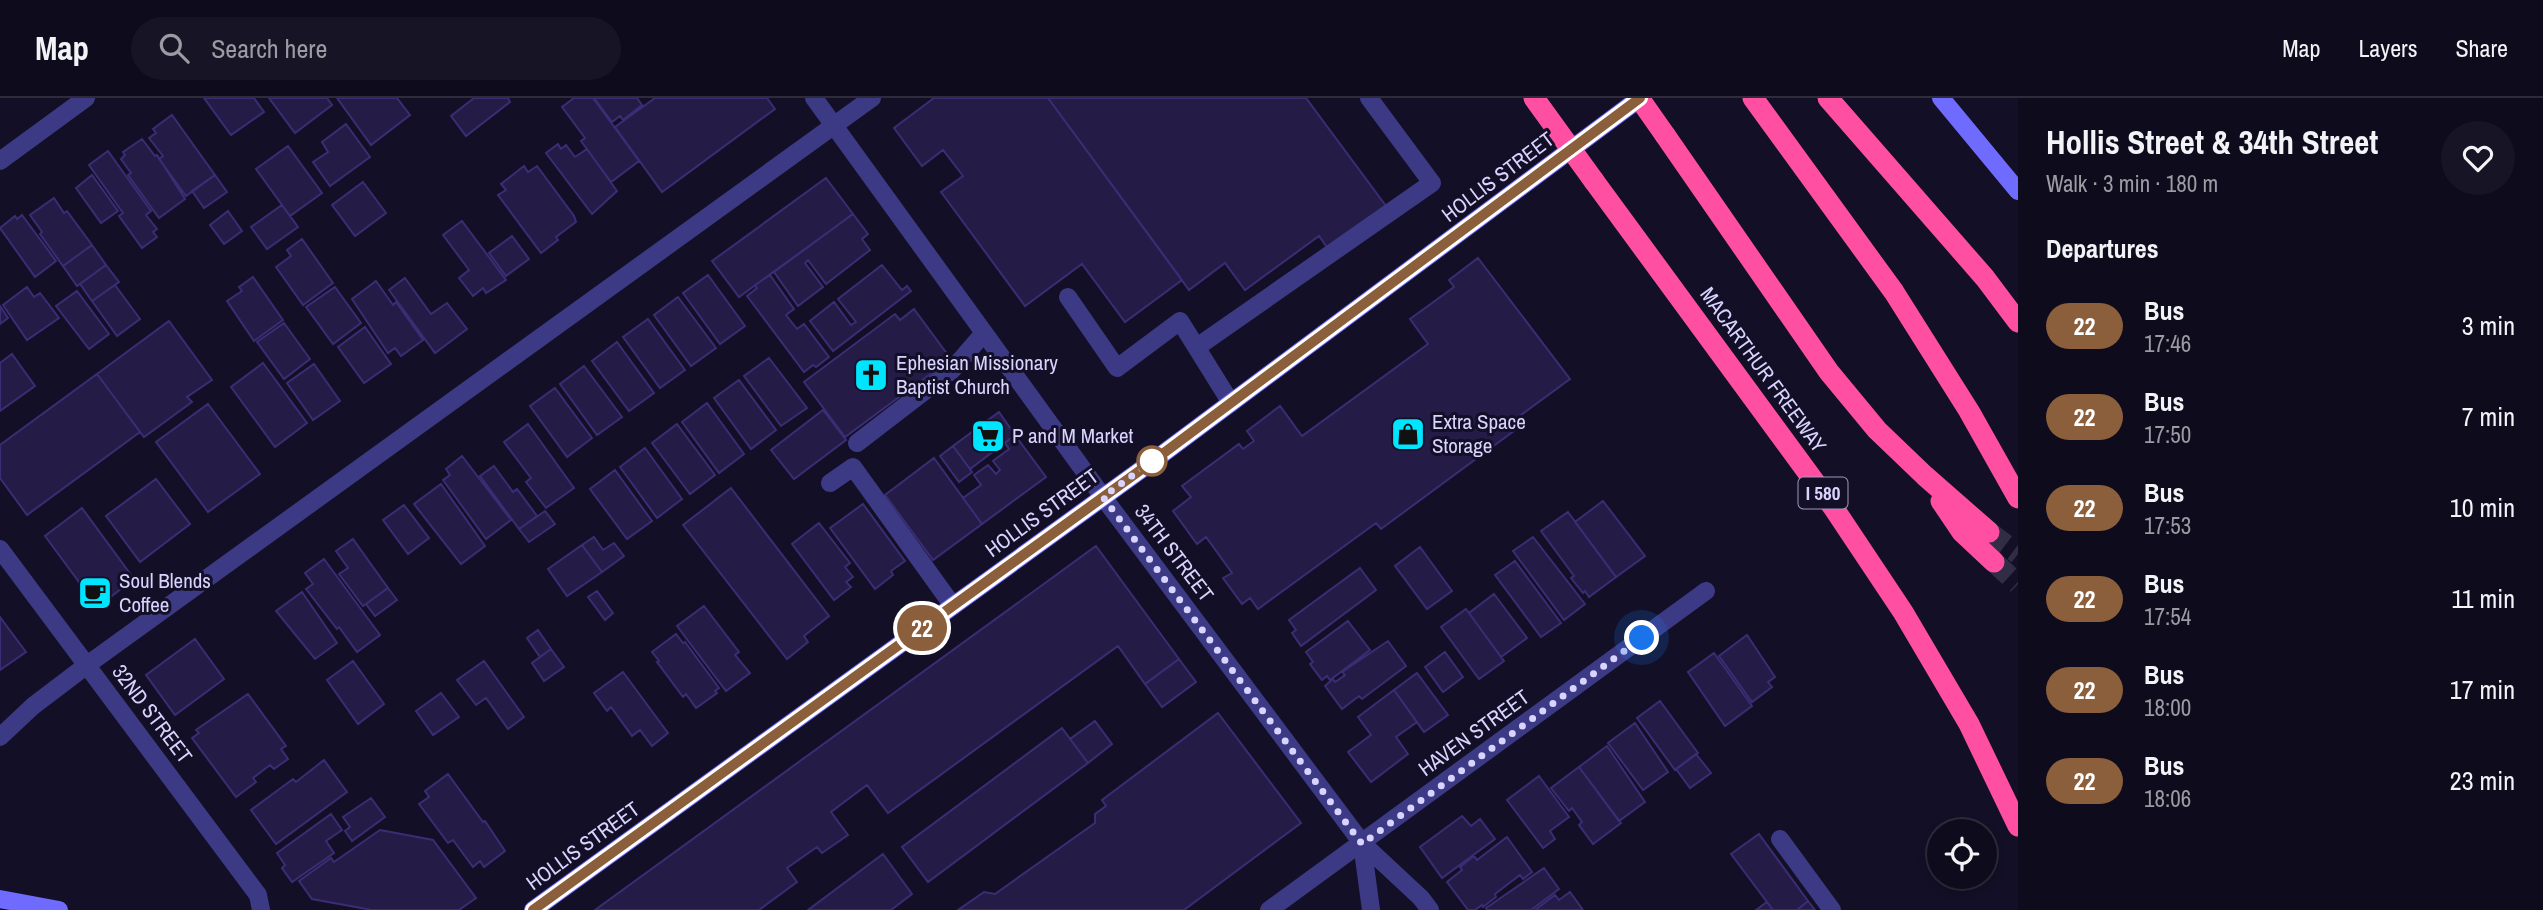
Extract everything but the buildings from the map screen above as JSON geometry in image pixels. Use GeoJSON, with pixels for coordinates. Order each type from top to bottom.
{"type":"FeatureCollection","features":[{"type":"Feature","properties":{"kind":"highway","name":"MACARTHUR FREEWAY"},"geometry":{"type":"LineString","coordinates":[[1534,98],[1833,507],[1903,612],[1969,724],[2018,826]]}},
{"type":"Feature","properties":{"kind":"highway"},"geometry":{"type":"LineString","coordinates":[[1640,98],[1829,372],[1877,429],[1924,476],[1989,532]]}},
{"type":"Feature","properties":{"kind":"highway"},"geometry":{"type":"LineString","coordinates":[[1753,98],[1894,292],[1962,400],[2018,498]]}},
{"type":"Feature","properties":{"kind":"highway"},"geometry":{"type":"LineString","coordinates":[[1828,98],[1985,278],[2018,322]]}},
{"type":"Feature","properties":{"kind":"highway"},"geometry":{"type":"LineString","coordinates":[[1924,476],[1962,532],[1994,562]]}},
{"type":"Feature","properties":{"kind":"street"},"geometry":{"type":"LineString","coordinates":[[0,161],[86,98]]}},
{"type":"Feature","properties":{"kind":"street","name":"34TH STREET"},"geometry":{"type":"LineString","coordinates":[[814,98],[1103,497],[1362,844],[1371,910]]}},
{"type":"Feature","properties":{"kind":"street"},"geometry":{"type":"LineString","coordinates":[[0,737],[33,706],[87,665],[872,98]]}},
{"type":"Feature","properties":{"kind":"street"},"geometry":{"type":"LineString","coordinates":[[1196,347],[1432,183],[1369,98]]}},
{"type":"Feature","properties":{"kind":"street","name":"HOLLIS STREET"},"geometry":{"type":"LineString","coordinates":[[533,910],[1103,497],[1640,98]]}},
{"type":"Feature","properties":{"kind":"street"},"geometry":{"type":"LineString","coordinates":[[1941,98],[2018,191]]}},
{"type":"Feature","properties":{"kind":"street"},"geometry":{"type":"LineString","coordinates":[[1068,298],[1117,368],[1180,321],[1231,403]]}},
{"type":"Feature","properties":{"kind":"street"},"geometry":{"type":"LineString","coordinates":[[857,443],[952,370],[984,333]]}},
{"type":"Feature","properties":{"kind":"street"},"geometry":{"type":"LineString","coordinates":[[830,483],[853,467],[953,606]]}},
{"type":"Feature","properties":{"kind":"street","name":"32ND STREET"},"geometry":{"type":"LineString","coordinates":[[0,549],[258,895],[261,910]]}},
{"type":"Feature","properties":{"kind":"street","name":"HAVEN STREET"},"geometry":{"type":"LineString","coordinates":[[1269,910],[1706,591]]}},
{"type":"Feature","properties":{"kind":"street"},"geometry":{"type":"LineString","coordinates":[[0,724],[33,706]]}},
{"type":"Feature","properties":{"kind":"street"},"geometry":{"type":"LineString","coordinates":[[1780,839],[1832,910]]}},
{"type":"Feature","properties":{"kind":"street"},"geometry":{"type":"LineString","coordinates":[[1362,844],[1421,898],[1430,910]]}},
{"type":"Feature","properties":{"kind":"street"},"geometry":{"type":"LineString","coordinates":[[0,899],[59,910]]}},
{"type":"Feature","properties":{"kind":"tunnel"},"geometry":{"type":"LineString","coordinates":[[1989,532],[2018,554]]}},
{"type":"Feature","properties":{"kind":"tunnel"},"geometry":{"type":"LineString","coordinates":[[1994,562],[2018,584]]}},
{"type":"Feature","properties":{"kind":"bus line","name":"22"},"geometry":{"type":"LineString","coordinates":[[533,910],[1153,461],[1640,98]]}},
{"type":"Feature","properties":{"kind":"place","name":"Ephesian Missionary Baptist Church"},"geometry":{"type":"Point","coordinates":[871,375]}},
{"type":"Feature","properties":{"kind":"place","name":"Extra Space Storage"},"geometry":{"type":"Point","coordinates":[1408,434]}},
{"type":"Feature","properties":{"kind":"place","name":"P and M Market"},"geometry":{"type":"Point","coordinates":[988,436]}},
{"type":"Feature","properties":{"kind":"place","name":"Soul Blends Coffee"},"geometry":{"type":"Point","coordinates":[95,593]}},
{"type":"Feature","properties":{"kind":"route"},"geometry":{"type":"LineString","coordinates":[[1152,461],[1103,497],[1362,844],[1642,638]]}}]}
